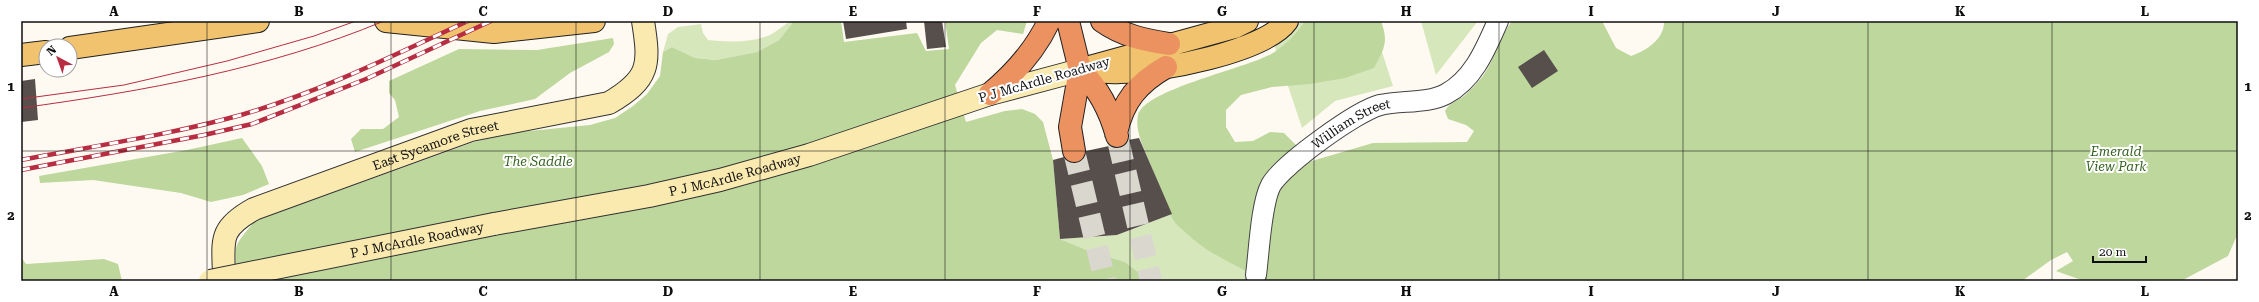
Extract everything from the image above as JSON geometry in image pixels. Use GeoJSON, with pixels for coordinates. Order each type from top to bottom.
{"type":"FeatureCollection","features":[{"type":"Feature","properties":{"kind":"highway"},"geometry":{"type":"LineString","coordinates":[[990,94],[1024,62],[1040,40],[1049,21]]}},
{"type":"Feature","properties":{"kind":"highway"},"geometry":{"type":"LineString","coordinates":[[1104,23],[1143,40],[1169,44]]}},
{"type":"Feature","properties":{"kind":"highway"},"geometry":{"type":"LineString","coordinates":[[1069,25],[1080,70],[1070,127],[1074,151]]}},
{"type":"Feature","properties":{"kind":"highway"},"geometry":{"type":"LineString","coordinates":[[1080,70],[1102,96],[1112,116],[1117,136],[1119,120],[1135,91],[1147,78],[1166,67]]}},
{"type":"Feature","properties":{"kind":"main road"},"geometry":{"type":"LineString","coordinates":[[78,47],[258,21]]}},
{"type":"Feature","properties":{"kind":"main road"},"geometry":{"type":"LineString","coordinates":[[386,21],[494,32],[594,21]]}},
{"type":"Feature","properties":{"kind":"main road","name":"East Sycamore Street"},"geometry":{"type":"LineString","coordinates":[[224,281],[224,237],[237,218],[254,209],[471,130],[609,103],[624,94],[637,82],[646,68],[647,49],[643,21]]}},
{"type":"Feature","properties":{"kind":"main road","name":"P J McArdle Roadway"},"geometry":{"type":"LineString","coordinates":[[210,281],[494,224],[649,196],[720,180],[809,155],[990,94],[1235,27],[1247,21]]}},
{"type":"Feature","properties":{"kind":"main road"},"geometry":{"type":"LineString","coordinates":[[1080,70],[1120,72],[1166,67],[1214,56],[1251,44],[1282,27],[1287,21]]}},
{"type":"Feature","properties":{"kind":"main road"},"geometry":{"type":"LineString","coordinates":[[21,55],[38,53]]}},
{"type":"Feature","properties":{"kind":"street","name":"William Street"},"geometry":{"type":"LineString","coordinates":[[1256,275],[1265,204],[1271,186],[1285,168],[1358,114],[1380,105],[1415,101],[1446,94],[1468,77],[1484,53],[1498,21]]}},
{"type":"Feature","properties":{"kind":"green space"},"geometry":{"type":"Polygon","coordinates":[[[791,21],[794,21],[779,40],[757,52],[716,60],[695,58],[672,47],[663,52],[668,34],[678,27],[701,24],[703,33],[708,40],[739,41],[763,38],[791,21]]]}},
{"type":"Feature","properties":{"kind":"green space","name":"The Saddle"},"geometry":{"type":"Polygon","coordinates":[[[794,21],[841,21],[844,42],[917,33],[926,51],[949,49],[945,21],[1027,21],[1023,34],[997,30],[981,43],[955,85],[966,122],[1005,111],[1022,109],[1035,114],[1043,122],[1053,160],[1060,239],[1089,251],[1125,262],[1150,281],[239,281],[235,254],[236,248],[242,237],[255,221],[474,142],[509,133],[590,125],[615,118],[647,94],[660,76],[663,52],[672,47],[695,58],[716,60],[757,52],[779,40],[794,21]]]}},
{"type":"Feature","properties":{"kind":"green space"},"geometry":{"type":"Polygon","coordinates":[[[1282,21],[1372,21],[1393,86],[1335,101],[1302,128],[1271,35],[1282,21]]]}},
{"type":"Feature","properties":{"kind":"green space","name":"Emerald View Park"},"geometry":{"type":"Polygon","coordinates":[[[1305,21],[1381,21],[1385,40],[1383,50],[1374,68],[1345,78],[1310,84],[1272,87],[1241,95],[1226,110],[1226,127],[1235,142],[1253,141],[1270,132],[1284,133],[1299,148],[1305,163],[1373,143],[1467,142],[1474,131],[1466,125],[1448,119],[1445,111],[1451,104],[1467,94],[1483,76],[1512,21],[1602,21],[1616,48],[1631,56],[1643,51],[1658,39],[1664,21],[2238,21],[2238,233],[2228,256],[2181,281],[2084,281],[2056,271],[2073,261],[2067,252],[2051,260],[2022,281],[1262,281],[1203,247],[1193,240],[1174,221],[1166,205],[1141,141],[1137,120],[1138,115],[1145,105],[1159,96],[1199,80],[1261,59],[1273,53],[1291,38],[1305,21]]]}},
{"type":"Feature","properties":{"kind":"green space"},"geometry":{"type":"Polygon","coordinates":[[[1421,21],[1478,21],[1436,75],[1421,21]]]}},
{"type":"Feature","properties":{"kind":"green space"},"geometry":{"type":"Polygon","coordinates":[[[613,38],[614,44],[609,52],[570,73],[535,99],[480,111],[355,152],[351,139],[361,129],[383,129],[399,117],[395,100],[389,93],[389,81],[459,49],[537,50],[613,38]]]}},
{"type":"Feature","properties":{"kind":"green space"},"geometry":{"type":"Polygon","coordinates":[[[242,138],[262,166],[269,184],[243,195],[211,202],[181,193],[93,180],[40,183],[39,176],[187,150],[242,138]]]}},
{"type":"Feature","properties":{"kind":"green space"},"geometry":{"type":"Polygon","coordinates":[[[1172,214],[1173,221],[1249,272],[1248,281],[1150,281],[1125,262],[1089,251],[1060,239],[1118,235],[1172,214]]]}},
{"type":"Feature","properties":{"kind":"green space"},"geometry":{"type":"Polygon","coordinates":[[[21,257],[26,264],[104,259],[118,264],[122,281],[21,281],[21,257]]]}},
{"type":"Feature","properties":{"kind":"building"},"geometry":{"type":"Polygon","coordinates":[[[843,21],[906,21],[907,29],[846,39],[843,21]]]}},
{"type":"Feature","properties":{"kind":"building"},"geometry":{"type":"Polygon","coordinates":[[[924,21],[942,21],[946,47],[927,49],[924,21]]]}},
{"type":"Feature","properties":{"kind":"building"},"geometry":{"type":"Polygon","coordinates":[[[1544,50],[1558,71],[1532,88],[1518,67],[1544,50]]]}},
{"type":"Feature","properties":{"kind":"building"},"geometry":{"type":"Polygon","coordinates":[[[35,79],[38,120],[21,122],[21,81],[35,79]]]}},
{"type":"Feature","properties":{"kind":"building"},"geometry":{"type":"Polygon","coordinates":[[[1139,138],[1172,214],[1117,235],[1060,239],[1053,160],[1064,157],[1069,163],[1076,163],[1082,160],[1086,151],[1109,146],[1120,148],[1128,140],[1139,138]]]}},
{"type":"Feature","properties":{"kind":"tunnel"},"geometry":{"type":"LineString","coordinates":[[1118,140],[1151,281]]}},
{"type":"Feature","properties":{"kind":"tunnel"},"geometry":{"type":"LineString","coordinates":[[1074,151],[1105,281]]}},
{"type":"Feature","properties":{"kind":"tram line"},"geometry":{"type":"LineString","coordinates":[[21,99],[124,85],[227,61],[314,36],[356,21]]}},
{"type":"Feature","properties":{"kind":"tram line"},"geometry":{"type":"LineString","coordinates":[[21,108],[160,86],[206,76],[296,52],[340,38],[384,21]]}},
{"type":"Feature","properties":{"kind":"railway"},"geometry":{"type":"LineString","coordinates":[[21,160],[159,134],[214,122],[270,106],[328,84],[384,60],[468,21]]}},
{"type":"Feature","properties":{"kind":"railway"},"geometry":{"type":"LineString","coordinates":[[21,170],[204,135],[252,124],[366,79],[491,21]]}}]}
